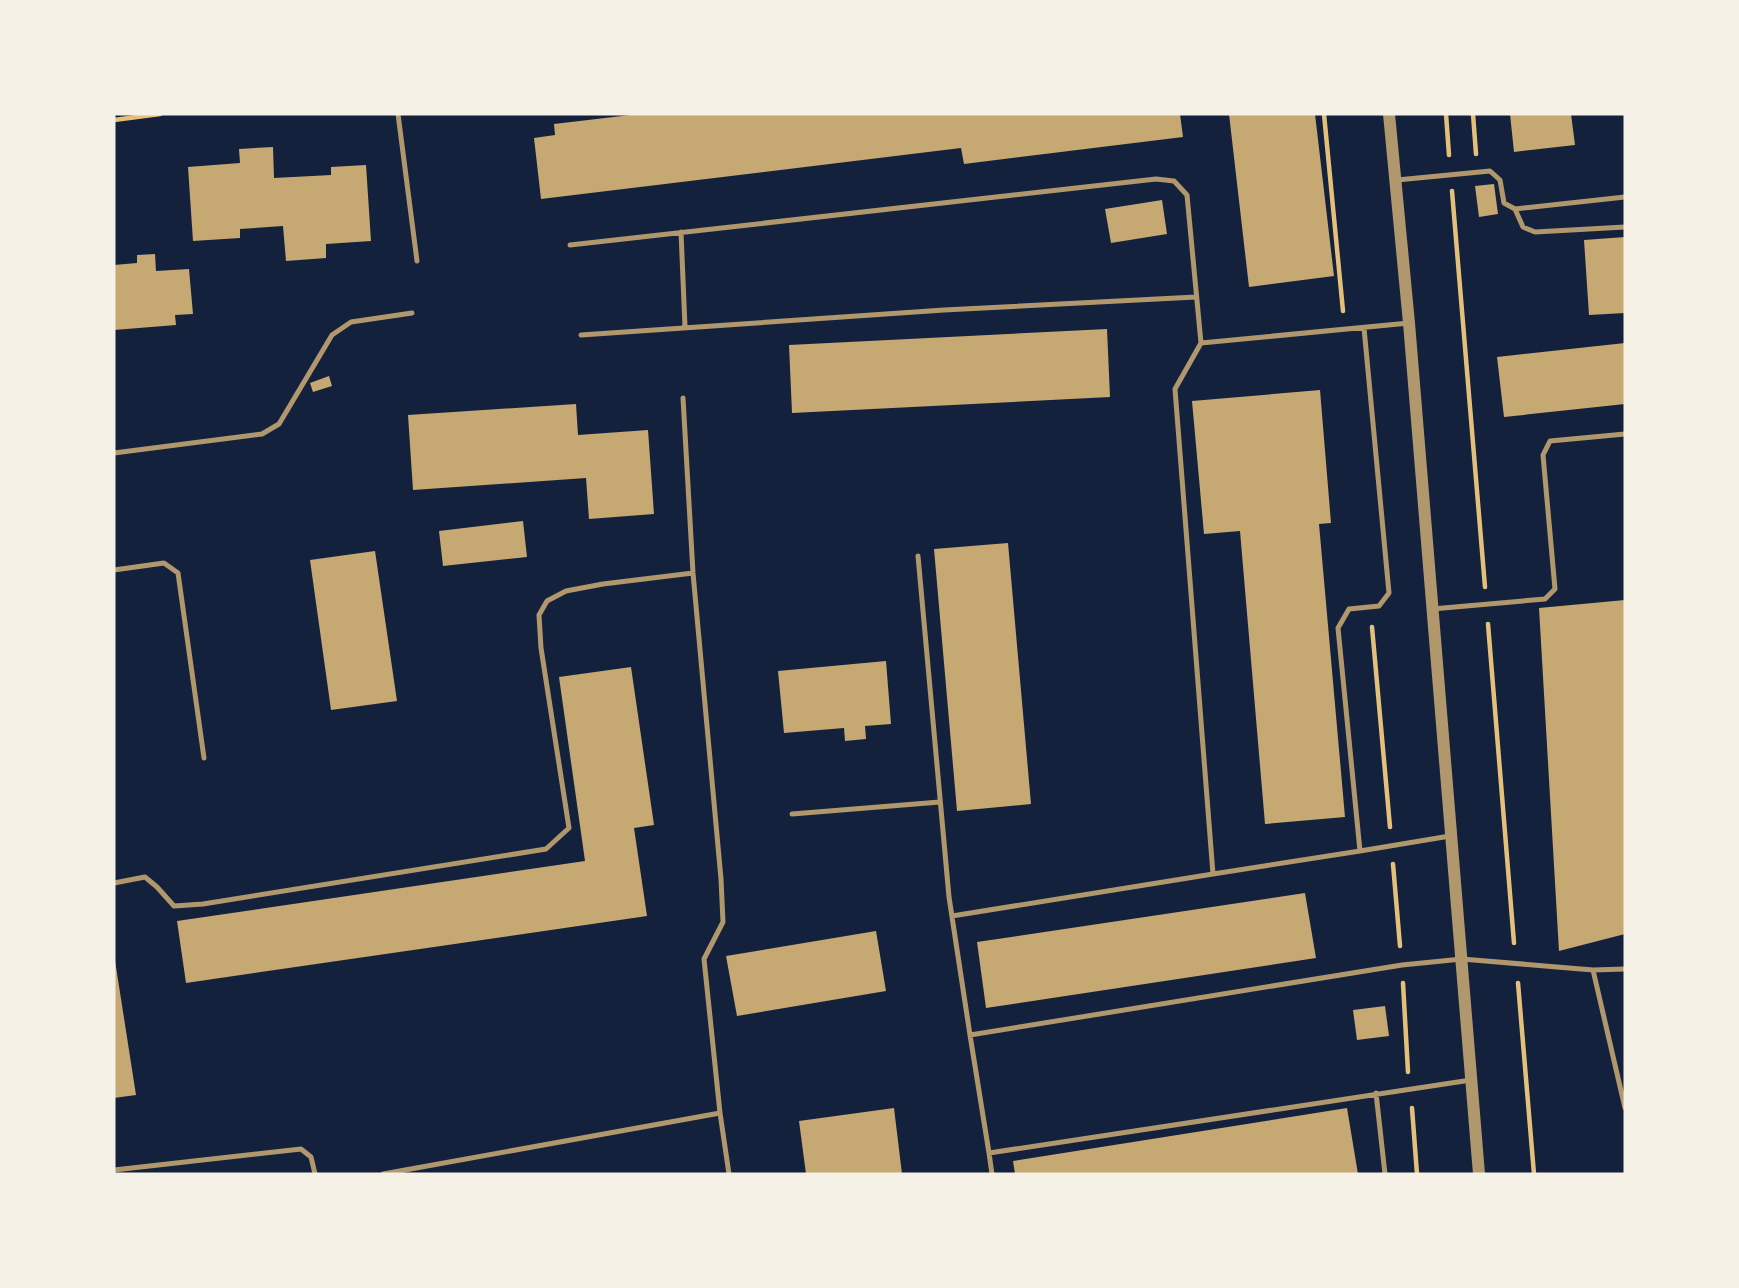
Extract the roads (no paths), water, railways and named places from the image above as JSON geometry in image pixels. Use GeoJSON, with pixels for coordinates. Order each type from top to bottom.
{"type":"FeatureCollection","features":[{"type":"Feature","properties":{"kind":"street"},"geometry":{"type":"LineString","coordinates":[[1389,114],[1409,323],[1479,1174]]}},
{"type":"Feature","properties":{"kind":"lane"},"geometry":{"type":"LineString","coordinates":[[398,114],[417,261]]}},
{"type":"Feature","properties":{"kind":"lane"},"geometry":{"type":"LineString","coordinates":[[1395,181],[1490,171],[1500,180],[1504,203],[1515,209],[1625,197]]}},
{"type":"Feature","properties":{"kind":"lane"},"geometry":{"type":"LineString","coordinates":[[570,245],[1143,181],[1174,181],[1187,195],[1201,342],[1175,389],[1213,874]]}},
{"type":"Feature","properties":{"kind":"lane"},"geometry":{"type":"LineString","coordinates":[[1515,209],[1523,227],[1535,233],[1625,227]]}},
{"type":"Feature","properties":{"kind":"lane"},"geometry":{"type":"LineString","coordinates":[[681,232],[685,327]]}},
{"type":"Feature","properties":{"kind":"lane"},"geometry":{"type":"LineString","coordinates":[[581,335],[1196,297]]}},
{"type":"Feature","properties":{"kind":"lane"},"geometry":{"type":"LineString","coordinates":[[114,453],[262,434],[279,424],[332,335],[352,322],[412,313]]}},
{"type":"Feature","properties":{"kind":"lane"},"geometry":{"type":"LineString","coordinates":[[1201,342],[1409,323]]}},
{"type":"Feature","properties":{"kind":"lane"},"geometry":{"type":"LineString","coordinates":[[1360,851],[1338,628],[1349,609],[1379,606],[1389,593],[1364,328]]}},
{"type":"Feature","properties":{"kind":"lane"},"geometry":{"type":"LineString","coordinates":[[683,398],[693,573],[723,922],[705,959],[720,1113],[729,1174]]}},
{"type":"Feature","properties":{"kind":"lane"},"geometry":{"type":"LineString","coordinates":[[1432,609],[1545,599],[1555,589],[1543,455],[1550,441],[1625,433]]}},
{"type":"Feature","properties":{"kind":"lane"},"geometry":{"type":"LineString","coordinates":[[919,556],[952,916],[992,1174]]}},
{"type":"Feature","properties":{"kind":"lane"},"geometry":{"type":"LineString","coordinates":[[114,570],[164,563],[178,573],[204,758]]}},
{"type":"Feature","properties":{"kind":"lane"},"geometry":{"type":"LineString","coordinates":[[114,883],[145,877],[174,906],[203,904],[547,849],[569,828],[541,648],[539,615],[547,601],[566,591],[693,573]]}},
{"type":"Feature","properties":{"kind":"lane"},"geometry":{"type":"LineString","coordinates":[[792,814],[940,802]]}},
{"type":"Feature","properties":{"kind":"lane"},"geometry":{"type":"LineString","coordinates":[[952,916],[1450,836]]}},
{"type":"Feature","properties":{"kind":"lane"},"geometry":{"type":"LineString","coordinates":[[970,1035],[1402,965],[1462,959],[1593,970],[1625,969]]}},
{"type":"Feature","properties":{"kind":"lane"},"geometry":{"type":"LineString","coordinates":[[1593,970],[1625,1108]]}},
{"type":"Feature","properties":{"kind":"lane"},"geometry":{"type":"LineString","coordinates":[[989,1153],[1471,1080]]}},
{"type":"Feature","properties":{"kind":"lane"},"geometry":{"type":"LineString","coordinates":[[1376,1093],[1385,1174]]}},
{"type":"Feature","properties":{"kind":"lane"},"geometry":{"type":"LineString","coordinates":[[383,1174],[720,1113]]}},
{"type":"Feature","properties":{"kind":"lane"},"geometry":{"type":"LineString","coordinates":[[114,1170],[301,1149],[311,1157],[315,1174]]}}]}
